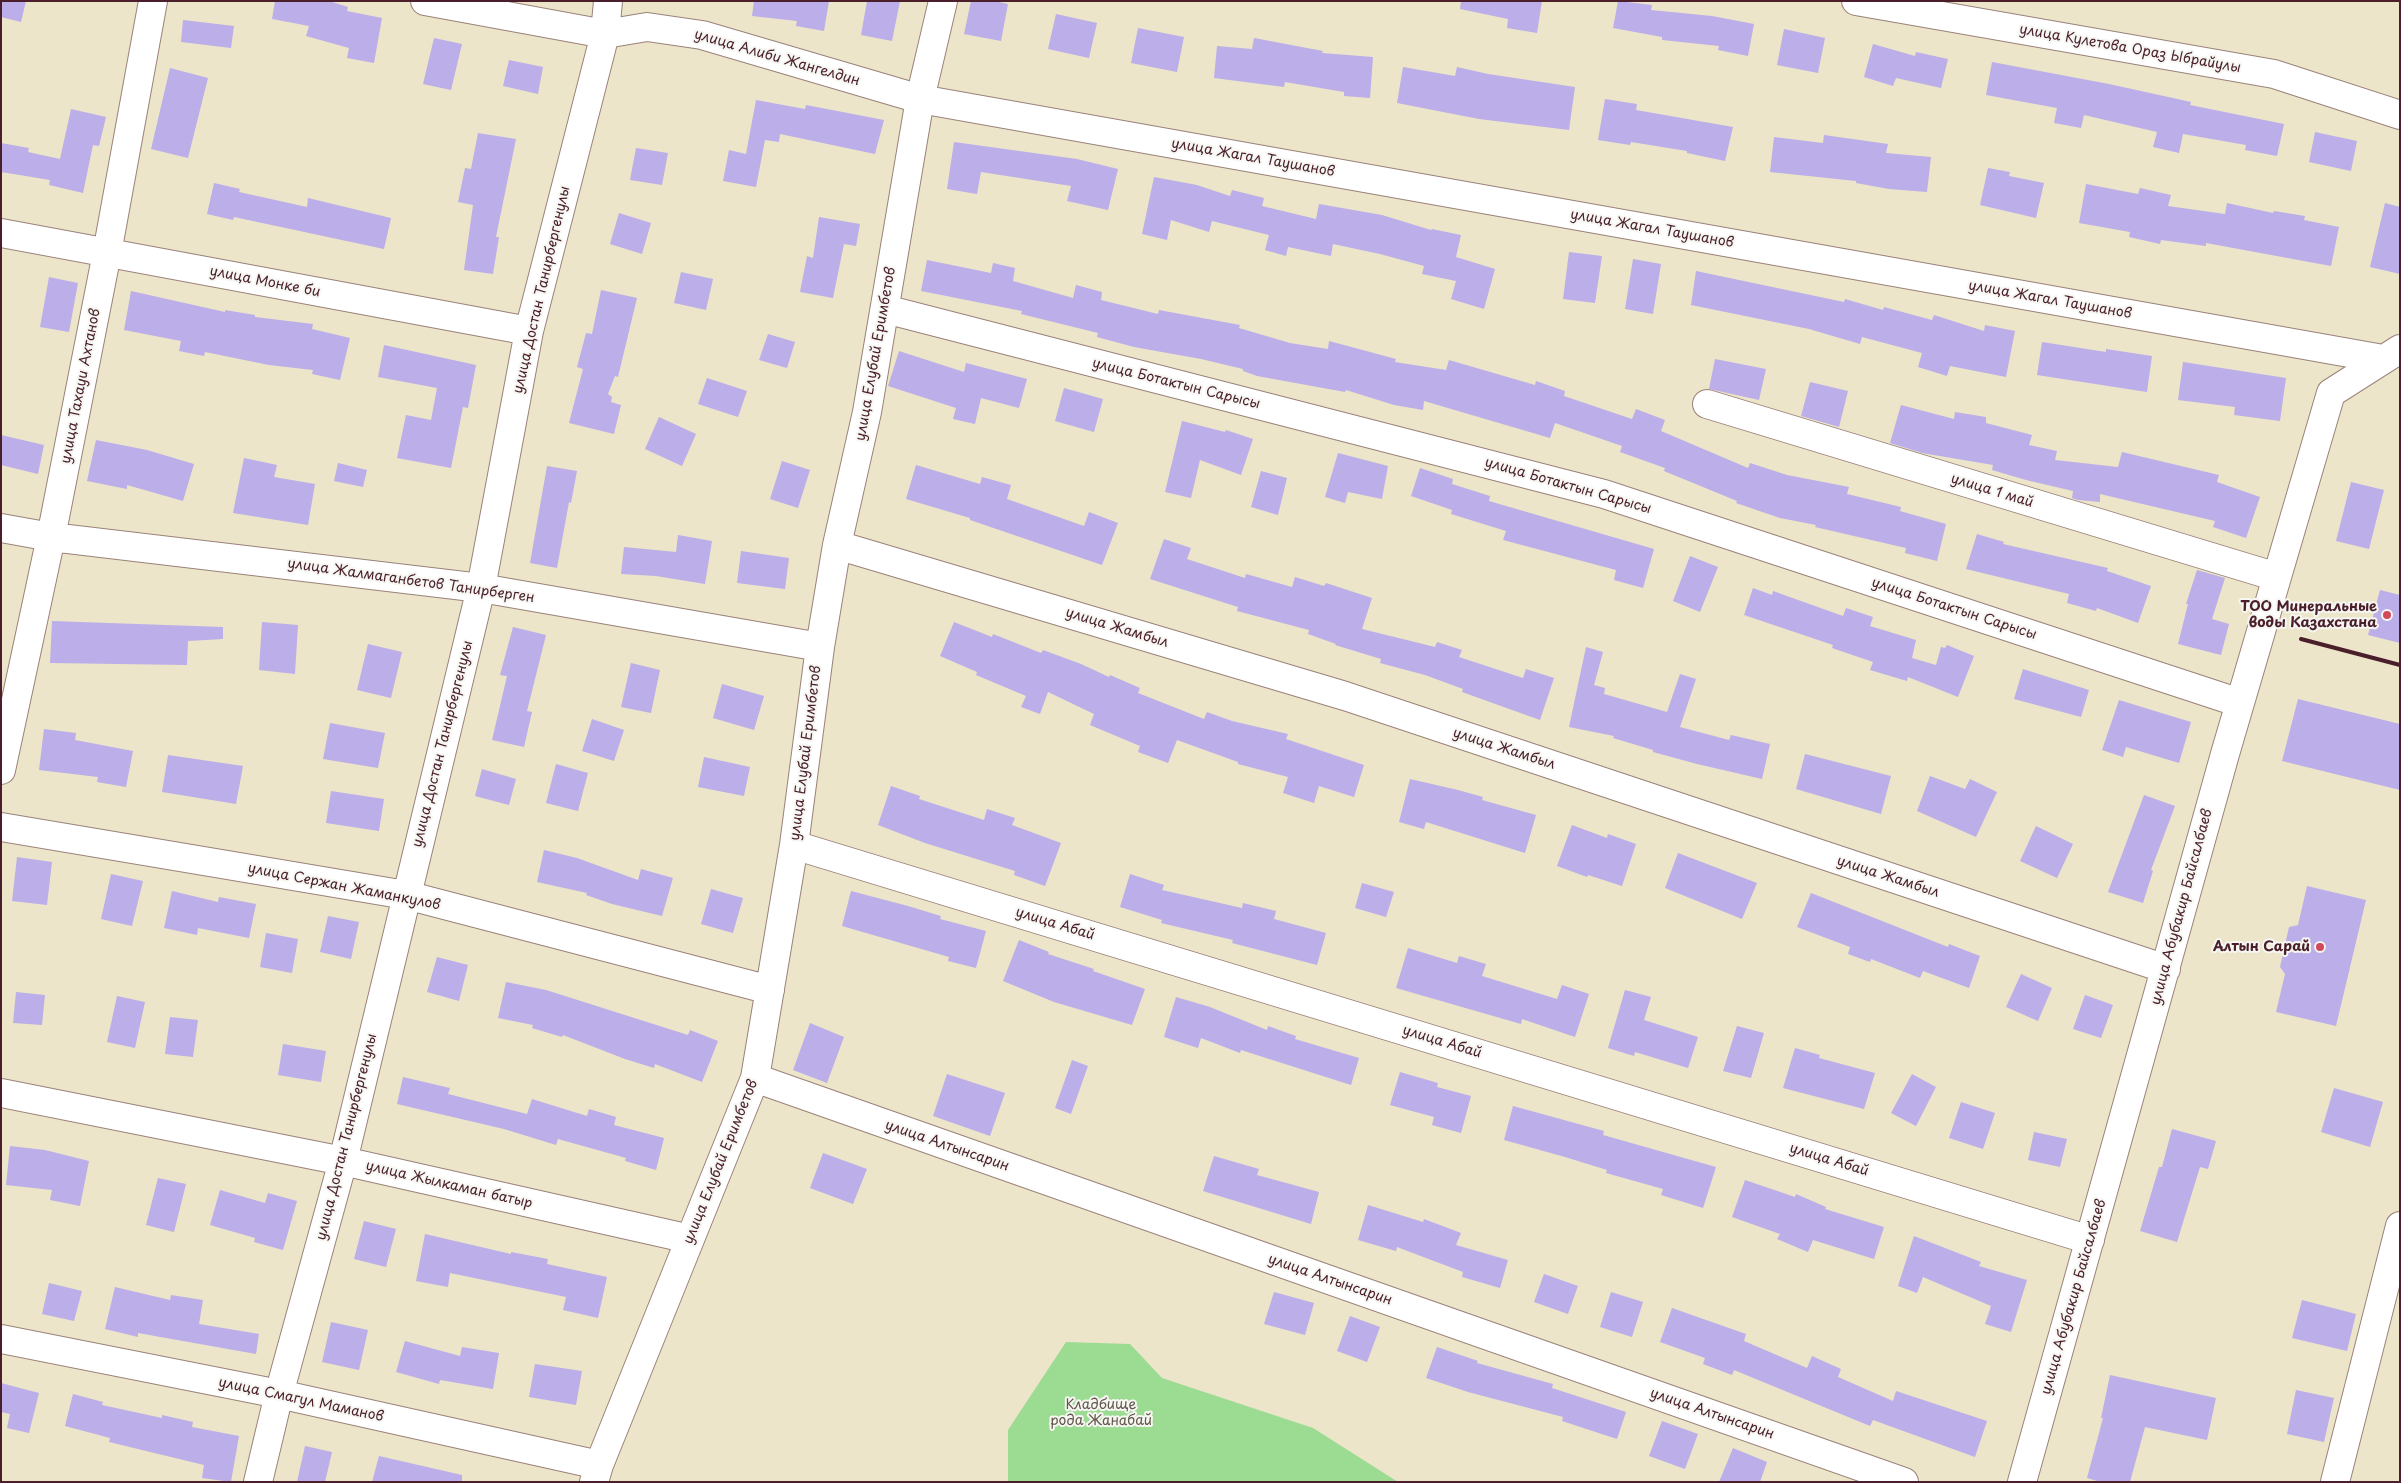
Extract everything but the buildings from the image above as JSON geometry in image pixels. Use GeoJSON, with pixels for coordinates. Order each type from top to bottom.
{"type":"FeatureCollection","features":[{"type":"Feature","properties":{"kind":"street","name":"улица Тахауи Ахтанов"},"geometry":{"type":"LineString","coordinates":[[1,770],[51,536],[107,253],[153,1]]}},
{"type":"Feature","properties":{"kind":"street","name":"улица Алиби Жангелдин"},"geometry":{"type":"LineString","coordinates":[[425,1],[605,34],[647,27],[702,35],[920,99]]}},
{"type":"Feature","properties":{"kind":"street","name":"улица Достан Танирбергенулы"},"geometry":{"type":"LineString","coordinates":[[258,1482],[279,1394],[343,1161],[481,588],[529,331],[605,34],[608,1]]}},
{"type":"Feature","properties":{"kind":"street","name":"улица Елубай Еримбетов"},"geometry":{"type":"LineString","coordinates":[[597,1474],[755,1078],[794,845],[820,647],[837,544],[868,412],[920,99],[943,1]]}},
{"type":"Feature","properties":{"kind":"street","name":"улица Кулетова Ораз Ыбрайулы"},"geometry":{"type":"LineString","coordinates":[[1856,1],[2274,74],[2400,115]]}},
{"type":"Feature","properties":{"kind":"street","name":"улица Жагал Таушанов"},"geometry":{"type":"LineString","coordinates":[[920,99],[2391,354]]}},
{"type":"Feature","properties":{"kind":"street","name":"улица Монке би"},"geometry":{"type":"LineString","coordinates":[[1,233],[529,331]]}},
{"type":"Feature","properties":{"kind":"street","name":"улица Ботактын Сарысы"},"geometry":{"type":"LineString","coordinates":[[885,309],[1604,494],[2240,703]]}},
{"type":"Feature","properties":{"kind":"street","name":"улица Абубакир Байсалбаев"},"geometry":{"type":"LineString","coordinates":[[2022,1482],[2240,703],[2331,393],[2391,354]]}},
{"type":"Feature","properties":{"kind":"street","name":"улица 1 май"},"geometry":{"type":"LineString","coordinates":[[1707,404],[2277,577]]}},
{"type":"Feature","properties":{"kind":"street","name":"улица Жалмаганбетов Танирберген"},"geometry":{"type":"LineString","coordinates":[[1,528],[51,536],[481,588],[820,647]]}},
{"type":"Feature","properties":{"kind":"street","name":"улица Жамбыл"},"geometry":{"type":"LineString","coordinates":[[837,544],[1344,696],[2166,969]]}},
{"type":"Feature","properties":{"kind":"street","name":"улица Сержан Жаманкулов"},"geometry":{"type":"LineString","coordinates":[[1,827],[406,895],[770,990]]}},
{"type":"Feature","properties":{"kind":"street","name":"улица Абай"},"geometry":{"type":"LineString","coordinates":[[794,845],[2090,1240]]}},
{"type":"Feature","properties":{"kind":"street","name":"улица Алтынсарин"},"geometry":{"type":"LineString","coordinates":[[755,1078],[1904,1482]]}},
{"type":"Feature","properties":{"kind":"street","name":"улица Жылкаман батыр"},"geometry":{"type":"LineString","coordinates":[[1,1093],[343,1161],[690,1239]]}},
{"type":"Feature","properties":{"kind":"street"},"geometry":{"type":"LineString","coordinates":[[2335,1482],[2400,1226]]}},
{"type":"Feature","properties":{"kind":"street","name":"улица Смагул Маманов"},"geometry":{"type":"LineString","coordinates":[[1,1339],[279,1394],[597,1474]]}},
{"type":"Feature","properties":{"kind":"green space","name":"Кладбище рода Жанабай"},"geometry":{"type":"Polygon","coordinates":[[[1066,1342],[1130,1344],[1162,1378],[1313,1428],[1398,1482],[1008,1482],[1008,1430],[1066,1342]]]}},
{"type":"Feature","properties":{"kind":"railway"},"geometry":{"type":"LineString","coordinates":[[2301,639],[2400,665]]}},
{"type":"Feature","properties":{"kind":"place","name":"ТОО Минеральные воды Казахстана"},"geometry":{"type":"Point","coordinates":[2387,615]}},
{"type":"Feature","properties":{"kind":"place","name":"Алтын Сарай"},"geometry":{"type":"Point","coordinates":[2320,947]}}]}
